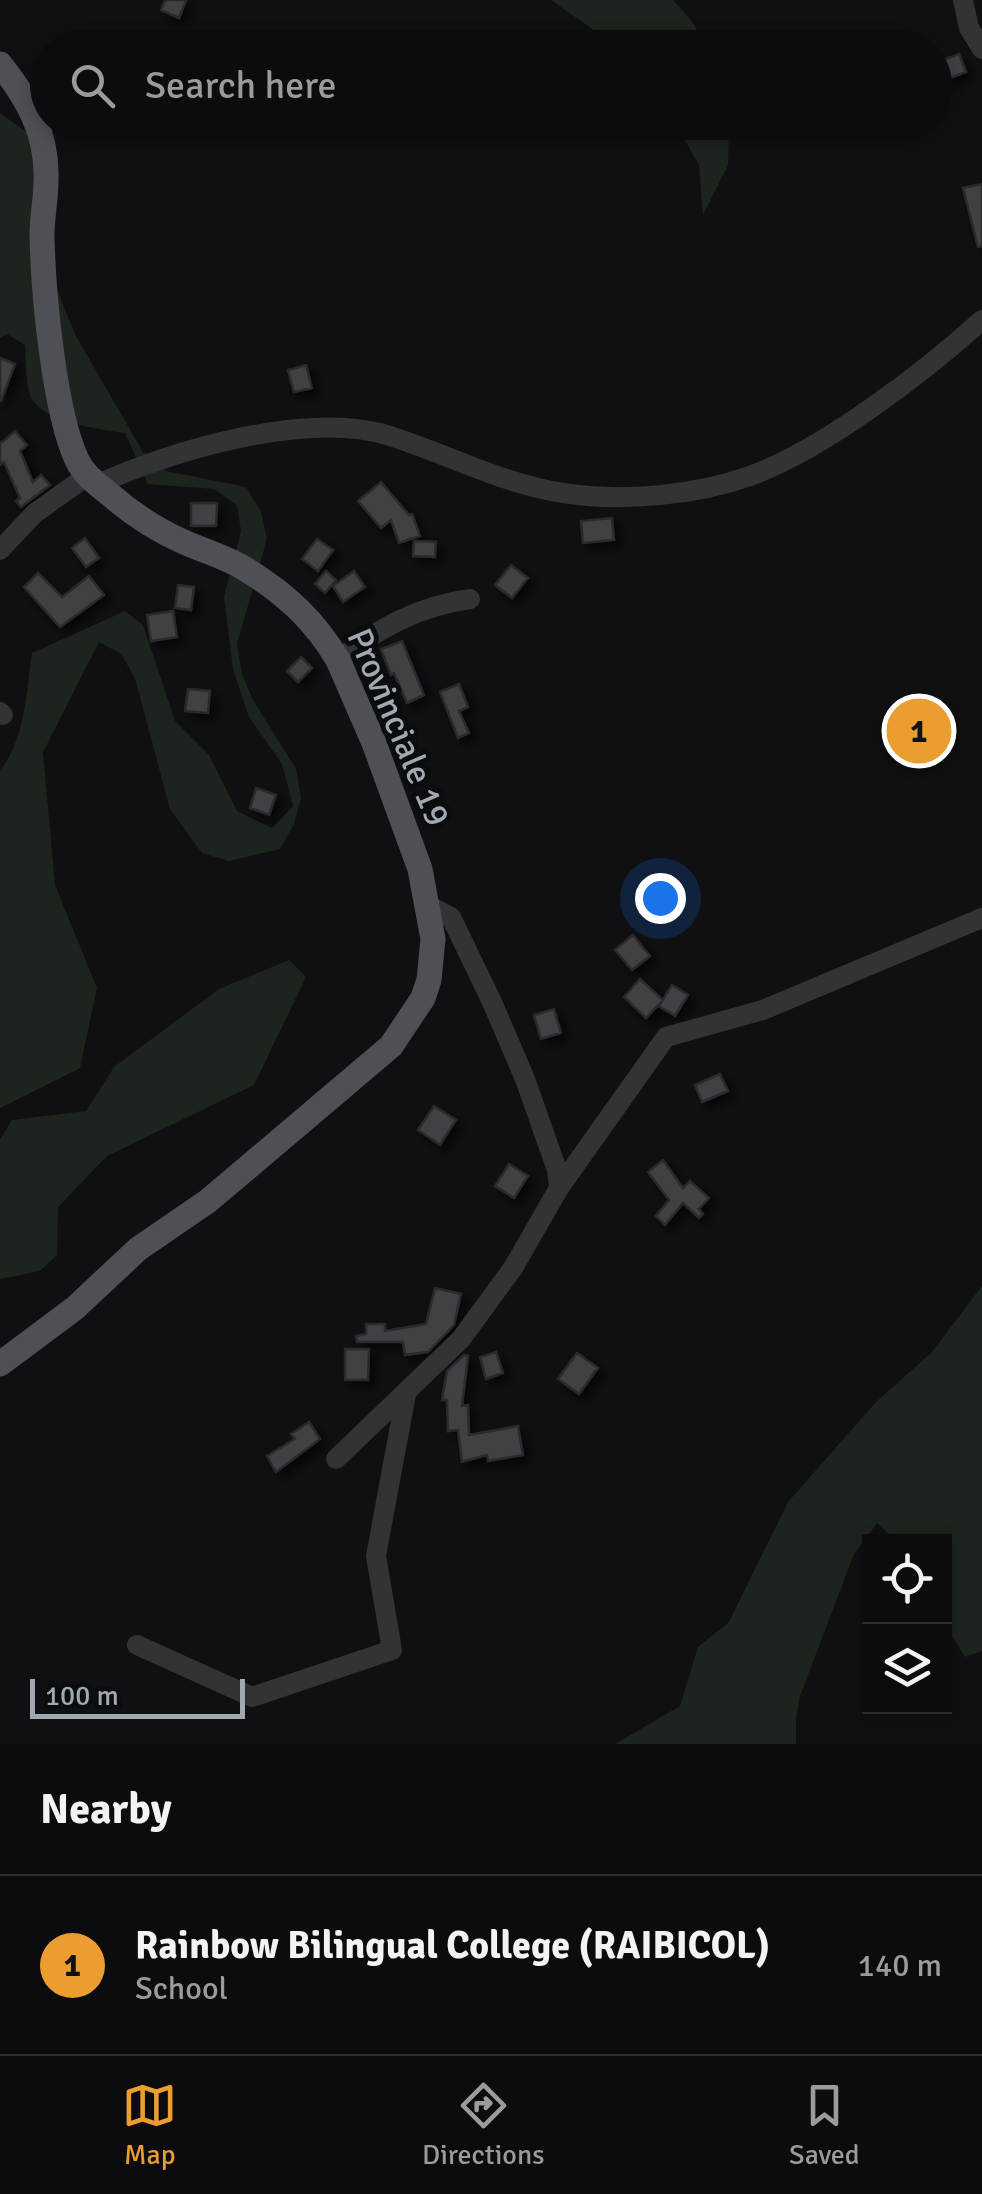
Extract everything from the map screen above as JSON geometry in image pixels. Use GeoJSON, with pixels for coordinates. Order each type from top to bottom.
{"type":"FeatureCollection","features":[{"type":"Feature","properties":{"kind":"main road"},"geometry":{"type":"LineString","coordinates":[[0,64],[30,105]]}},
{"type":"Feature","properties":{"kind":"main road"},"geometry":{"type":"LineString","coordinates":[[42,140],[46,186],[42,234],[58,386],[70,440],[78,462],[92,480]]}},
{"type":"Feature","properties":{"kind":"main road","name":"Provinciale 19"},"geometry":{"type":"LineString","coordinates":[[0,1364],[74,1308],[138,1249],[208,1201],[391,1046],[415,1013],[430,980],[433,939],[428,905],[407,829],[338,660],[310,618],[280,592],[234,562],[154,526],[92,480]]}},
{"type":"Feature","properties":{"kind":"street"},"geometry":{"type":"LineString","coordinates":[[962,0],[969,28],[982,49]]}},
{"type":"Feature","properties":{"kind":"street"},"geometry":{"type":"LineString","coordinates":[[0,550],[35,512],[92,480],[207,446],[300,428],[350,426],[387,435],[507,479],[562,494],[626,497],[694,489],[750,476],[815,445],[946,351],[982,320]]}},
{"type":"Feature","properties":{"kind":"street"},"geometry":{"type":"LineString","coordinates":[[338,660],[372,634],[411,613],[470,599]]}},
{"type":"Feature","properties":{"kind":"street"},"geometry":{"type":"LineString","coordinates":[[428,905],[451,917],[492,1002],[526,1080],[557,1170],[559,1188]]}},
{"type":"Feature","properties":{"kind":"street"},"geometry":{"type":"LineString","coordinates":[[336,1459],[461,1339],[514,1268],[559,1188],[666,1037],[763,1010],[982,918]]}},
{"type":"Feature","properties":{"kind":"street"},"geometry":{"type":"LineString","coordinates":[[137,1645],[252,1697],[392,1650],[376,1556],[406,1394]]}},
{"type":"Feature","properties":{"kind":"shaded area"},"geometry":{"type":"Polygon","coordinates":[[[551,0],[673,0],[697,30],[594,30],[551,0]]]}},
{"type":"Feature","properties":{"kind":"shaded area"},"geometry":{"type":"Polygon","coordinates":[[[0,113],[30,135],[30,140],[43,144],[46,264],[76,336],[143,452],[166,471],[246,487],[261,512],[267,539],[237,644],[242,674],[253,700],[296,769],[301,798],[294,824],[280,849],[229,861],[202,853],[170,809],[135,678],[121,654],[99,642],[43,752],[55,885],[97,988],[80,1068],[0,1108],[0,770],[20,729],[32,653],[125,611],[143,625],[175,721],[209,755],[237,811],[272,828],[293,806],[282,764],[249,717],[233,669],[224,597],[241,531],[237,505],[214,489],[148,484],[125,433],[72,423],[36,404],[27,383],[25,345],[7,334],[0,338],[0,113]]]}},
{"type":"Feature","properties":{"kind":"shaded area"},"geometry":{"type":"Polygon","coordinates":[[[685,140],[729,140],[728,165],[703,215],[699,165],[685,140]]]}},
{"type":"Feature","properties":{"kind":"shaded area"},"geometry":{"type":"Polygon","coordinates":[[[289,960],[306,977],[254,1085],[107,1156],[58,1207],[57,1255],[40,1271],[0,1279],[0,1139],[12,1120],[86,1111],[114,1067],[219,989],[289,960]]]}},
{"type":"Feature","properties":{"kind":"shaded area"},"geometry":{"type":"Polygon","coordinates":[[[982,1286],[982,1651],[965,1657],[952,1636],[952,1534],[889,1534],[877,1523],[869,1534],[862,1534],[862,1543],[854,1554],[800,1696],[796,1744],[615,1744],[680,1706],[698,1647],[729,1622],[788,1502],[876,1402],[932,1352],[982,1286]]]}},
{"type":"Feature","properties":{"kind":"building"},"geometry":{"type":"Polygon","coordinates":[[[165,0],[186,0],[179,18],[161,10],[165,0]]]}},
{"type":"Feature","properties":{"kind":"building"},"geometry":{"type":"Polygon","coordinates":[[[959,54],[966,72],[952,77],[952,57],[959,54]]]}},
{"type":"Feature","properties":{"kind":"building"},"geometry":{"type":"Polygon","coordinates":[[[982,184],[982,246],[978,247],[963,188],[982,184]]]}},
{"type":"Feature","properties":{"kind":"building"},"geometry":{"type":"Polygon","coordinates":[[[0,358],[15,364],[1,401],[0,401],[0,358]]]}},
{"type":"Feature","properties":{"kind":"building"},"geometry":{"type":"Polygon","coordinates":[[[306,365],[312,388],[294,392],[288,370],[306,365]]]}},
{"type":"Feature","properties":{"kind":"building"},"geometry":{"type":"Polygon","coordinates":[[[15,431],[27,445],[20,451],[33,482],[41,475],[50,485],[21,507],[4,462],[0,465],[0,444],[15,431]]]}},
{"type":"Feature","properties":{"kind":"building"},"geometry":{"type":"Polygon","coordinates":[[[381,482],[412,514],[420,536],[399,543],[391,520],[381,528],[358,501],[381,482]]]}},
{"type":"Feature","properties":{"kind":"building"},"geometry":{"type":"Polygon","coordinates":[[[191,503],[217,503],[216,526],[191,526],[191,503]]]}},
{"type":"Feature","properties":{"kind":"building"},"geometry":{"type":"Polygon","coordinates":[[[612,518],[614,540],[583,543],[581,521],[612,518]]]}},
{"type":"Feature","properties":{"kind":"building"},"geometry":{"type":"Polygon","coordinates":[[[85,538],[99,558],[86,567],[72,548],[85,538]]]}},
{"type":"Feature","properties":{"kind":"building"},"geometry":{"type":"Polygon","coordinates":[[[317,539],[333,550],[318,571],[302,559],[317,539]]]}},
{"type":"Feature","properties":{"kind":"building"},"geometry":{"type":"Polygon","coordinates":[[[414,541],[436,542],[435,557],[413,556],[414,541]]]}},
{"type":"Feature","properties":{"kind":"building"},"geometry":{"type":"Polygon","coordinates":[[[511,565],[528,578],[512,598],[495,585],[511,565]]]}},
{"type":"Feature","properties":{"kind":"building"},"geometry":{"type":"Polygon","coordinates":[[[326,571],[336,580],[325,593],[315,584],[326,571]]]}},
{"type":"Feature","properties":{"kind":"building"},"geometry":{"type":"Polygon","coordinates":[[[354,571],[365,587],[343,602],[333,586],[354,571]]]}},
{"type":"Feature","properties":{"kind":"building"},"geometry":{"type":"Polygon","coordinates":[[[38,573],[62,597],[89,576],[104,595],[60,627],[24,587],[38,573]]]}},
{"type":"Feature","properties":{"kind":"building"},"geometry":{"type":"Polygon","coordinates":[[[178,585],[194,587],[191,610],[175,608],[178,585]]]}},
{"type":"Feature","properties":{"kind":"building"},"geometry":{"type":"Polygon","coordinates":[[[173,611],[177,637],[151,641],[147,615],[173,611]]]}},
{"type":"Feature","properties":{"kind":"building"},"geometry":{"type":"Polygon","coordinates":[[[402,641],[424,695],[407,703],[381,649],[402,641]]]}},
{"type":"Feature","properties":{"kind":"building"},"geometry":{"type":"Polygon","coordinates":[[[301,657],[312,668],[298,682],[287,671],[301,657]]]}},
{"type":"Feature","properties":{"kind":"building"},"geometry":{"type":"Polygon","coordinates":[[[459,684],[468,707],[459,711],[469,733],[458,738],[440,692],[459,684]]]}},
{"type":"Feature","properties":{"kind":"building"},"geometry":{"type":"Polygon","coordinates":[[[188,689],[210,691],[208,713],[185,711],[188,689]]]}},
{"type":"Feature","properties":{"kind":"building"},"geometry":{"type":"Polygon","coordinates":[[[256,788],[276,795],[269,815],[250,808],[256,788]]]}},
{"type":"Feature","properties":{"kind":"building"},"geometry":{"type":"Polygon","coordinates":[[[633,935],[650,956],[632,970],[615,950],[633,935]]]}},
{"type":"Feature","properties":{"kind":"building"},"geometry":{"type":"Polygon","coordinates":[[[640,979],[663,1000],[646,1018],[624,997],[640,979]]]}},
{"type":"Feature","properties":{"kind":"building"},"geometry":{"type":"Polygon","coordinates":[[[672,985],[688,995],[675,1016],[659,1006],[672,985]]]}},
{"type":"Feature","properties":{"kind":"building"},"geometry":{"type":"Polygon","coordinates":[[[554,1009],[561,1033],[541,1039],[534,1015],[554,1009]]]}},
{"type":"Feature","properties":{"kind":"building"},"geometry":{"type":"Polygon","coordinates":[[[720,1074],[728,1091],[702,1102],[695,1085],[720,1074]]]}},
{"type":"Feature","properties":{"kind":"building"},"geometry":{"type":"Polygon","coordinates":[[[434,1106],[456,1120],[440,1145],[418,1130],[434,1106]]]}},
{"type":"Feature","properties":{"kind":"building"},"geometry":{"type":"Polygon","coordinates":[[[663,1160],[683,1188],[690,1181],[709,1198],[699,1209],[703,1214],[699,1218],[683,1203],[665,1225],[656,1216],[669,1200],[648,1172],[663,1160]]]}},
{"type":"Feature","properties":{"kind":"building"},"geometry":{"type":"Polygon","coordinates":[[[509,1164],[528,1176],[514,1198],[495,1186],[509,1164]]]}},
{"type":"Feature","properties":{"kind":"building"},"geometry":{"type":"Polygon","coordinates":[[[435,1288],[461,1294],[454,1325],[428,1352],[405,1355],[403,1342],[357,1342],[356,1336],[366,1334],[366,1324],[385,1324],[385,1331],[426,1324],[435,1288]]]}},
{"type":"Feature","properties":{"kind":"building"},"geometry":{"type":"Polygon","coordinates":[[[345,1349],[369,1349],[368,1380],[345,1380],[345,1349]]]}},
{"type":"Feature","properties":{"kind":"building"},"geometry":{"type":"Polygon","coordinates":[[[496,1352],[503,1373],[486,1379],[480,1357],[496,1352]]]}},
{"type":"Feature","properties":{"kind":"building"},"geometry":{"type":"Polygon","coordinates":[[[577,1353],[598,1368],[579,1394],[558,1379],[577,1353]]]}},
{"type":"Feature","properties":{"kind":"building"},"geometry":{"type":"Polygon","coordinates":[[[464,1355],[468,1356],[462,1406],[468,1405],[469,1435],[518,1426],[523,1455],[488,1461],[487,1455],[462,1462],[458,1430],[448,1431],[447,1400],[442,1400],[447,1371],[464,1355]]]}},
{"type":"Feature","properties":{"kind":"building"},"geometry":{"type":"Polygon","coordinates":[[[309,1422],[320,1439],[276,1472],[267,1456],[295,1439],[291,1434],[309,1422]]]}},
{"type":"Feature","properties":{"kind":"place","name":"Rainbow Bilingual College (RAIBICOL)"},"geometry":{"type":"Point","coordinates":[919,731]}}]}
